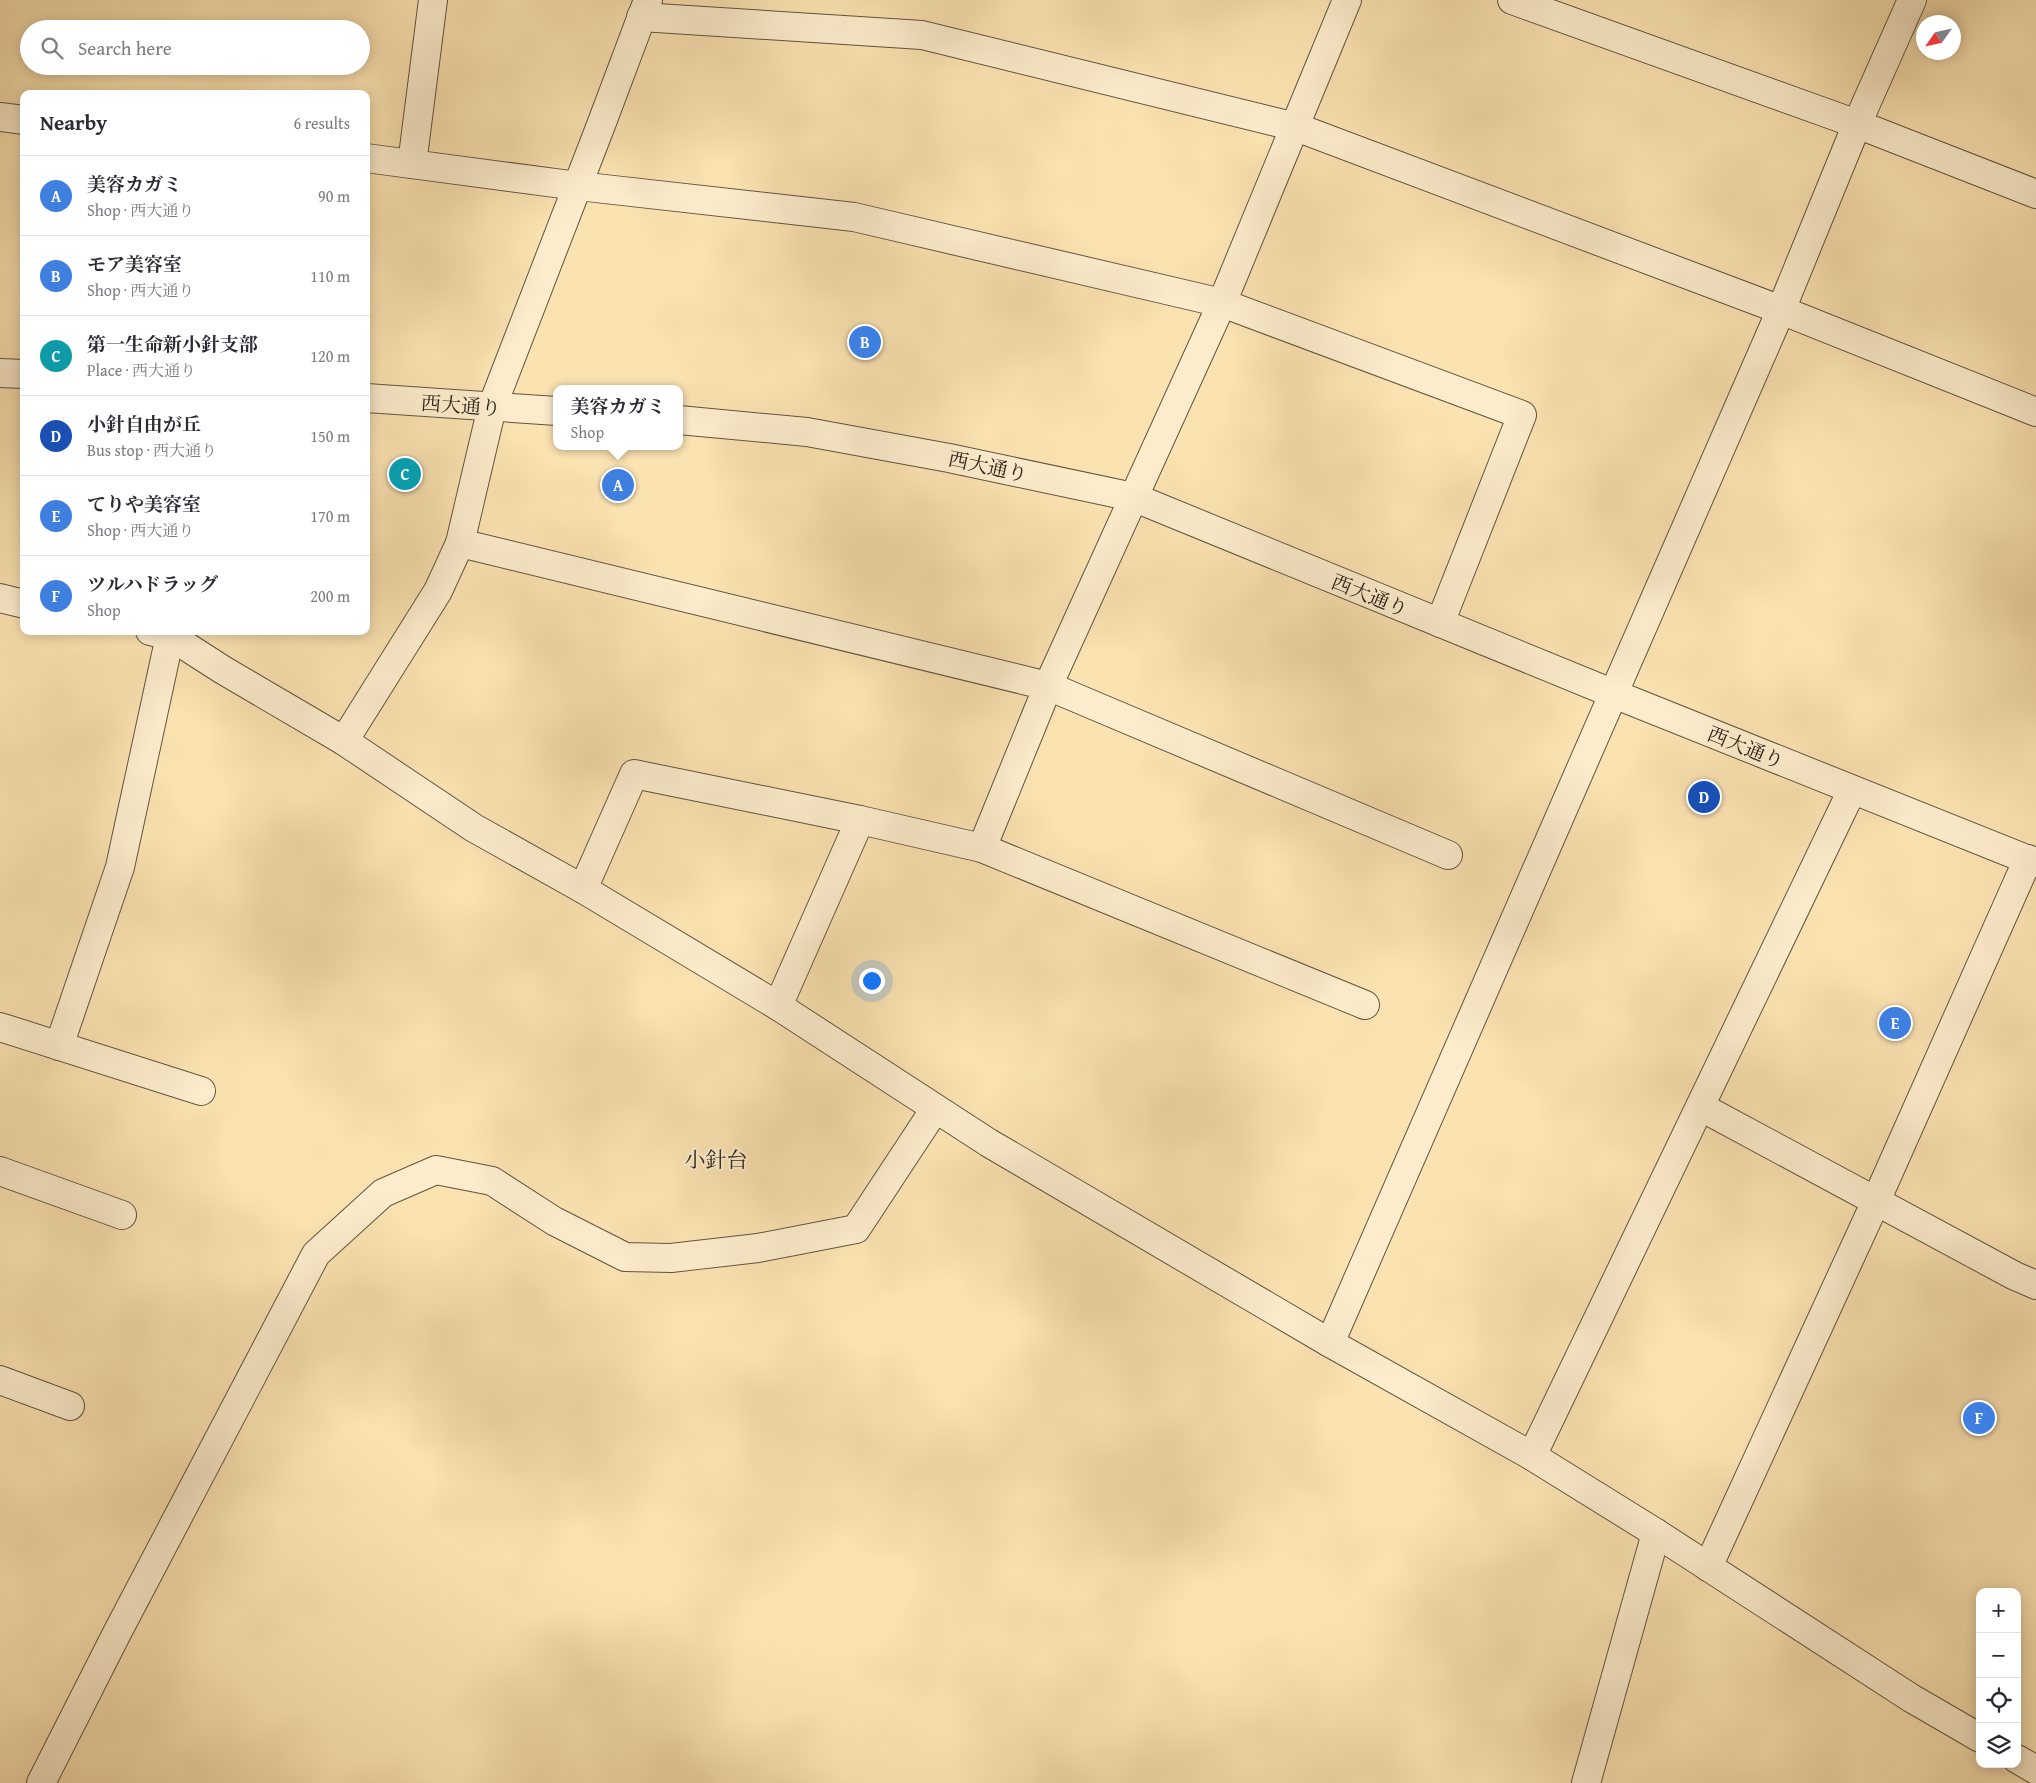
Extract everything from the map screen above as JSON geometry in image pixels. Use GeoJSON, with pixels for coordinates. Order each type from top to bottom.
{"type":"FeatureCollection","features":[{"type":"Feature","properties":{"kind":"street"},"geometry":{"type":"LineString","coordinates":[[412,164],[433,0]]}},
{"type":"Feature","properties":{"kind":"street"},"geometry":{"type":"LineString","coordinates":[[982,848],[1048,686],[1222,303],[1347,0]]}},
{"type":"Feature","properties":{"kind":"street"},"geometry":{"type":"LineString","coordinates":[[1512,0],[1857,124],[2036,194]]}},
{"type":"Feature","properties":{"kind":"street"},"geometry":{"type":"LineString","coordinates":[[1330,1343],[1781,310],[1857,124],[1912,0]]}},
{"type":"Feature","properties":{"kind":"street"},"geometry":{"type":"LineString","coordinates":[[344,741],[438,591],[460,543],[492,407],[645,9],[922,35],[1296,127],[1781,310],[2036,412]]}},
{"type":"Feature","properties":{"kind":"street"},"geometry":{"type":"LineString","coordinates":[[0,117],[20,120]]}},
{"type":"Feature","properties":{"kind":"street"},"geometry":{"type":"LineString","coordinates":[[370,159],[578,186],[854,217],[1222,303],[1522,415],[1440,623]]}},
{"type":"Feature","properties":{"kind":"street"},"geometry":{"type":"LineString","coordinates":[[0,373],[20,374]]}},
{"type":"Feature","properties":{"kind":"street","name":"西大通り"},"geometry":{"type":"LineString","coordinates":[[370,398],[553,411]]}},
{"type":"Feature","properties":{"kind":"street","name":"西大通り"},"geometry":{"type":"LineString","coordinates":[[683,420],[807,432],[949,458],[1133,497],[1614,694],[2032,861]]}},
{"type":"Feature","properties":{"kind":"street"},"geometry":{"type":"LineString","coordinates":[[460,543],[1048,686],[1448,855]]}},
{"type":"Feature","properties":{"kind":"street"},"geometry":{"type":"LineString","coordinates":[[0,598],[20,603]]}},
{"type":"Feature","properties":{"kind":"street"},"geometry":{"type":"LineString","coordinates":[[59,1046],[120,867],[160,635]]}},
{"type":"Feature","properties":{"kind":"street"},"geometry":{"type":"LineString","coordinates":[[163,635],[344,741],[474,828],[583,888],[778,1006],[989,1143],[1330,1343],[1532,1456],[1656,1533],[1911,1698],[1976,1736]]}},
{"type":"Feature","properties":{"kind":"street"},"geometry":{"type":"LineString","coordinates":[[583,888],[634,774],[860,820],[982,848],[1365,1005]]}},
{"type":"Feature","properties":{"kind":"street"},"geometry":{"type":"LineString","coordinates":[[1532,1456],[1852,790]]}},
{"type":"Feature","properties":{"kind":"street"},"geometry":{"type":"LineString","coordinates":[[778,1006],[860,820]]}},
{"type":"Feature","properties":{"kind":"street"},"geometry":{"type":"LineString","coordinates":[[1708,1567],[2032,861]]}},
{"type":"Feature","properties":{"kind":"street"},"geometry":{"type":"LineString","coordinates":[[0,1027],[201,1090]]}},
{"type":"Feature","properties":{"kind":"street"},"geometry":{"type":"LineString","coordinates":[[1701,1107],[2015,1276],[2036,1284]]}},
{"type":"Feature","properties":{"kind":"street"},"geometry":{"type":"LineString","coordinates":[[41,1783],[117,1632],[316,1254],[383,1193],[436,1170],[492,1181],[554,1221],[625,1257],[671,1258],[758,1248],[856,1229],[935,1109]]}},
{"type":"Feature","properties":{"kind":"street"},"geometry":{"type":"LineString","coordinates":[[0,1171],[122,1215]]}},
{"type":"Feature","properties":{"kind":"street"},"geometry":{"type":"LineString","coordinates":[[0,1380],[70,1406]]}},
{"type":"Feature","properties":{"kind":"street"},"geometry":{"type":"LineString","coordinates":[[1586,1783],[1656,1533]]}},
{"type":"Feature","properties":{"kind":"street"},"geometry":{"type":"LineString","coordinates":[[2021,1761],[2036,1770]]}},
{"type":"Feature","properties":{"kind":"place","name":"モア美容室"},"geometry":{"type":"Point","coordinates":[865,342]}},
{"type":"Feature","properties":{"kind":"place","name":"第一生命新小針支部"},"geometry":{"type":"Point","coordinates":[405,474]}},
{"type":"Feature","properties":{"kind":"place","name":"美容カガミ"},"geometry":{"type":"Point","coordinates":[618,485]}},
{"type":"Feature","properties":{"kind":"place","name":"小針自由が丘"},"geometry":{"type":"Point","coordinates":[1704,797]}},
{"type":"Feature","properties":{"kind":"place","name":"てりや美容室"},"geometry":{"type":"Point","coordinates":[1895,1023]}},
{"type":"Feature","properties":{"kind":"place","name":"ツルハドラッグ"},"geometry":{"type":"Point","coordinates":[1979,1418]}},
{"type":"Feature","properties":{"kind":"district","name":"小針台"},"geometry":{"type":"Point","coordinates":[716,1159]}}]}
